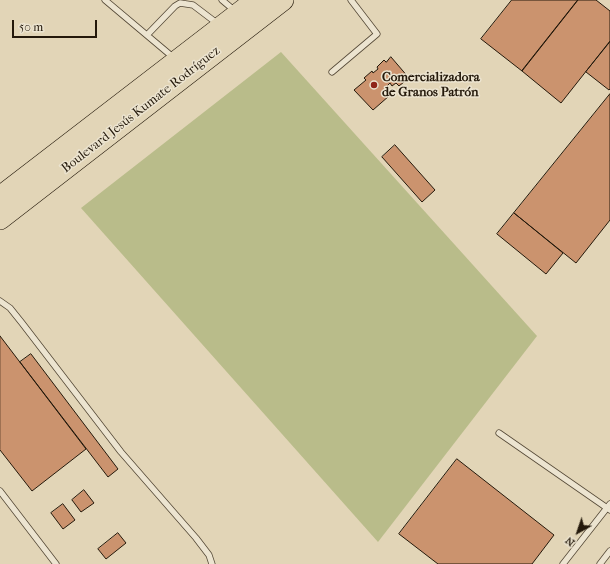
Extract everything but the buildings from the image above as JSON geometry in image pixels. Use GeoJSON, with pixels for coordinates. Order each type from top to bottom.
{"type":"FeatureCollection","features":[{"type":"Feature","properties":{"kind":"highway","name":"Boulevard Jesús Kumate Rodríguez"},"geometry":{"type":"LineString","coordinates":[[0,197],[256,0]]}},
{"type":"Feature","properties":{"kind":"highway","name":"Boulevard Jesús Kumate Rodríguez"},"geometry":{"type":"LineString","coordinates":[[0,219],[283,0]]}},
{"type":"Feature","properties":{"kind":"lane"},"geometry":{"type":"LineString","coordinates":[[105,0],[178,61]]}},
{"type":"Feature","properties":{"kind":"lane"},"geometry":{"type":"LineString","coordinates":[[222,0],[238,14]]}},
{"type":"Feature","properties":{"kind":"lane"},"geometry":{"type":"LineString","coordinates":[[332,72],[377,34],[351,0]]}},
{"type":"Feature","properties":{"kind":"lane"},"geometry":{"type":"LineString","coordinates":[[147,35],[175,6],[180,3],[193,5],[221,27]]}},
{"type":"Feature","properties":{"kind":"lane"},"geometry":{"type":"LineString","coordinates":[[0,301],[10,308],[121,452],[196,538],[209,555],[212,564]]}},
{"type":"Feature","properties":{"kind":"lane"},"geometry":{"type":"LineString","coordinates":[[499,433],[609,507],[563,564]]}},
{"type":"Feature","properties":{"kind":"lane"},"geometry":{"type":"LineString","coordinates":[[0,491],[56,564]]}},
{"type":"Feature","properties":{"kind":"lane"},"geometry":{"type":"LineString","coordinates":[[600,564],[610,551]]}},
{"type":"Feature","properties":{"kind":"green space"},"geometry":{"type":"Polygon","coordinates":[[[281,52],[537,336],[378,542],[81,208],[281,52]]]}},
{"type":"Feature","properties":{"kind":"place","name":"Comercializadora de Granos Patrón"},"geometry":{"type":"Point","coordinates":[374,85]}}]}
